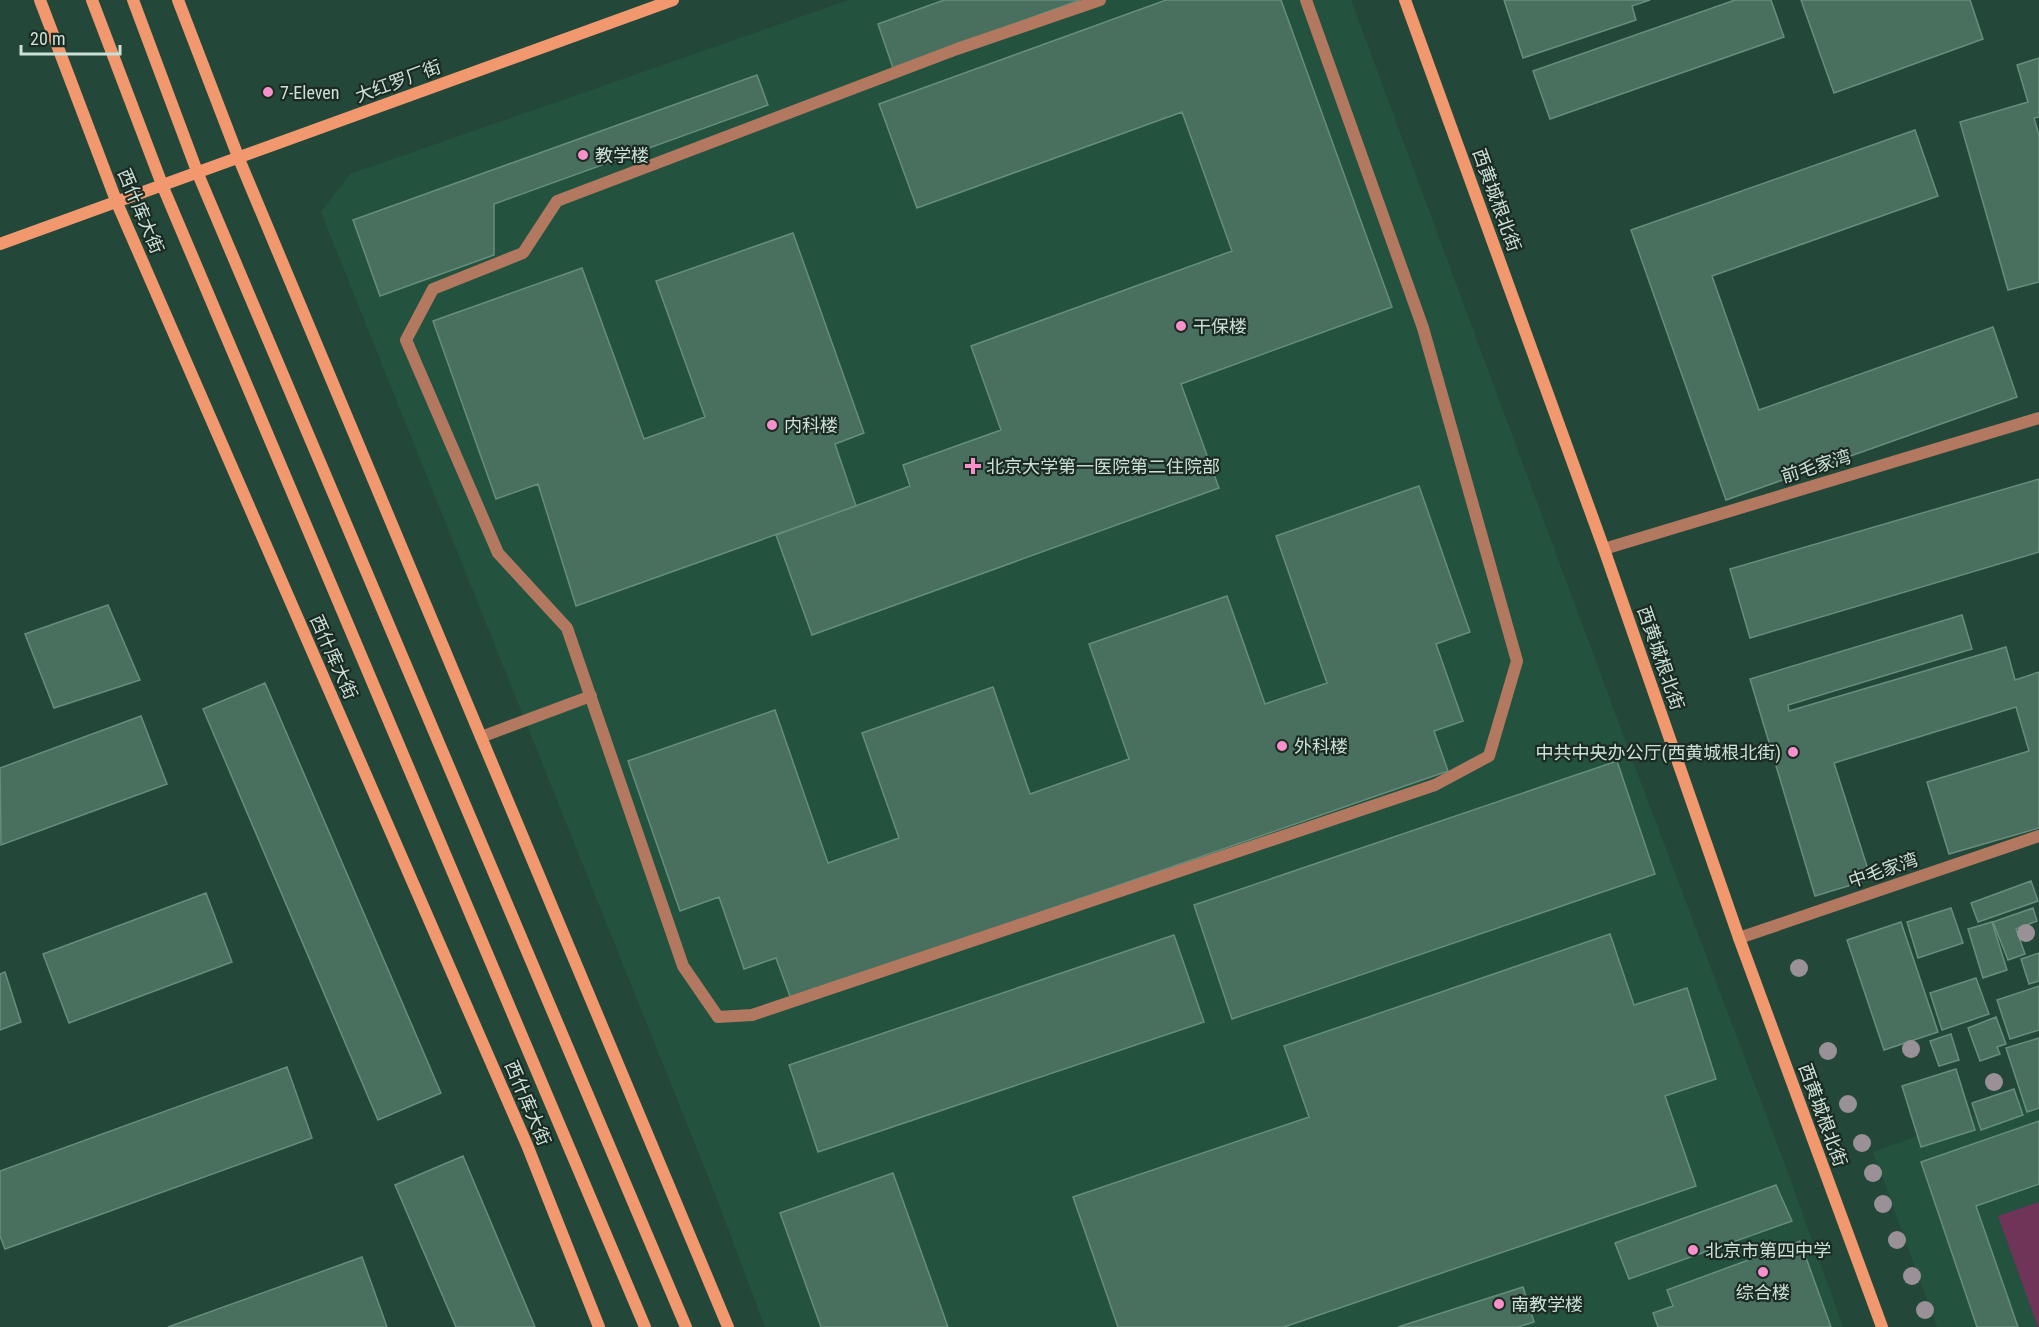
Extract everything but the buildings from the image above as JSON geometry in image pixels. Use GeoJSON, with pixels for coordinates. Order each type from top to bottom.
{"type":"FeatureCollection","features":[{"type":"Feature","properties":{"kind":"street","name":"西什库大街"},"geometry":{"type":"LineString","coordinates":[[40,0],[117,203],[527,1145],[599,1327]]}},
{"type":"Feature","properties":{"kind":"street","name":"西什库大街"},"geometry":{"type":"LineString","coordinates":[[92,0],[163,186],[645,1327]]}},
{"type":"Feature","properties":{"kind":"street"},"geometry":{"type":"LineString","coordinates":[[133,0],[198,174],[686,1327]]}},
{"type":"Feature","properties":{"kind":"street"},"geometry":{"type":"LineString","coordinates":[[178,0],[239,159],[728,1327]]}},
{"type":"Feature","properties":{"kind":"street","name":"大红罗厂街"},"geometry":{"type":"LineString","coordinates":[[0,244],[673,0]]}},
{"type":"Feature","properties":{"kind":"street"},"geometry":{"type":"LineString","coordinates":[[1100,0],[957,49],[557,201],[523,253],[434,289],[406,340],[498,553],[567,628],[683,966],[718,1017],[752,1015],[1435,785],[1489,756],[1517,661],[1423,328],[1306,0]]}},
{"type":"Feature","properties":{"kind":"street","name":"西黄城根北街"},"geometry":{"type":"LineString","coordinates":[[1405,0],[1604,549],[1739,938],[1882,1327]]}},
{"type":"Feature","properties":{"kind":"street","name":"前毛家湾"},"geometry":{"type":"LineString","coordinates":[[1604,549],[2039,418]]}},
{"type":"Feature","properties":{"kind":"street"},"geometry":{"type":"LineString","coordinates":[[481,737],[591,696]]}},
{"type":"Feature","properties":{"kind":"street","name":"中毛家湾"},"geometry":{"type":"LineString","coordinates":[[1739,938],[2039,836]]}},
{"type":"Feature","properties":{"kind":"shaded area","name":"北京大学第一医院第二住院部"},"geometry":{"type":"Polygon","coordinates":[[[849,0],[1351,0],[1788,1173],[1843,1327],[765,1327],[717,1199],[321,212],[350,174],[849,0]]]}},
{"type":"Feature","properties":{"kind":"shaded area"},"geometry":{"type":"Polygon","coordinates":[[[2039,1092],[2039,1327],[1937,1327],[1873,1152],[2039,1092]]]}},
{"type":"Feature","properties":{"kind":"shaded area"},"geometry":{"type":"Polygon","coordinates":[[[2039,1202],[2039,1327],[2038,1327],[1998,1216],[2039,1202]]]}},
{"type":"Feature","properties":{"kind":"place","name":"7-Eleven"},"geometry":{"type":"Point","coordinates":[268,92]}},
{"type":"Feature","properties":{"kind":"place","name":"教学楼"},"geometry":{"type":"Point","coordinates":[583,155]}},
{"type":"Feature","properties":{"kind":"place","name":"干保楼"},"geometry":{"type":"Point","coordinates":[1181,326]}},
{"type":"Feature","properties":{"kind":"place","name":"内科楼"},"geometry":{"type":"Point","coordinates":[772,425]}},
{"type":"Feature","properties":{"kind":"place","name":"北京大学第一医院第二住院部"},"geometry":{"type":"Point","coordinates":[973,466]}},
{"type":"Feature","properties":{"kind":"place","name":"外科楼"},"geometry":{"type":"Point","coordinates":[1282,746]}},
{"type":"Feature","properties":{"kind":"place","name":"中共中央办公厅(西黄城根北街)"},"geometry":{"type":"Point","coordinates":[1793,752]}},
{"type":"Feature","properties":{"kind":"place","name":"北京市第四中学"},"geometry":{"type":"Point","coordinates":[1693,1250]}},
{"type":"Feature","properties":{"kind":"place","name":"综合楼"},"geometry":{"type":"Point","coordinates":[1763,1272]}},
{"type":"Feature","properties":{"kind":"place","name":"南教学楼"},"geometry":{"type":"Point","coordinates":[1499,1304]}}]}
